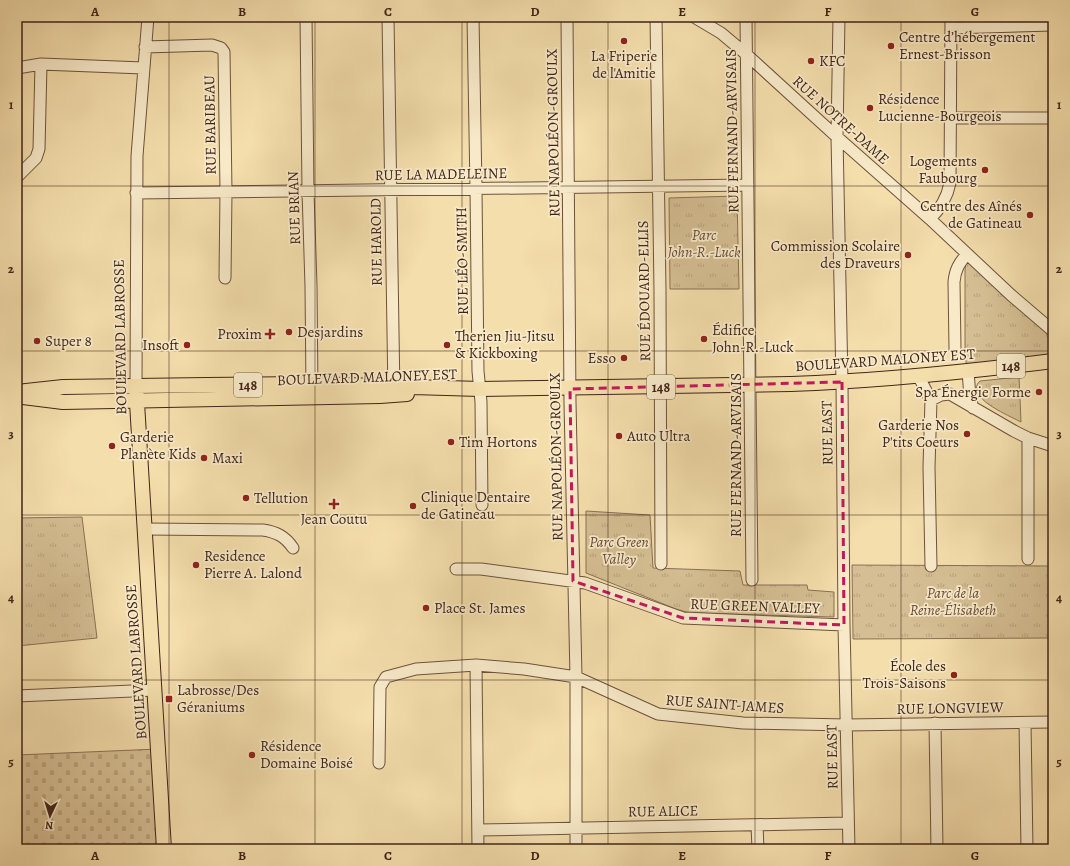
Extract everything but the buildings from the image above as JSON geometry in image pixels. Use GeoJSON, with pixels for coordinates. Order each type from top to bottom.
{"type":"FeatureCollection","features":[{"type":"Feature","properties":{"kind":"main road","name":"BOULEVARD MALONEY EST"},"geometry":{"type":"LineString","coordinates":[[17,392],[63,387],[136,386],[312,391],[750,386],[842,382],[917,376],[1053,361]]}},
{"type":"Feature","properties":{"kind":"main road","name":"BOULEVARD LABROSSE"},"geometry":{"type":"LineString","coordinates":[[136,386],[164,849]]}},
{"type":"Feature","properties":{"kind":"main road","name":"BOULEVARD MALONEY EST"},"geometry":{"type":"LineString","coordinates":[[17,397],[63,402],[137,401],[312,391]]}},
{"type":"Feature","properties":{"kind":"street","name":"BOULEVARD LABROSSE"},"geometry":{"type":"LineString","coordinates":[[136,386],[137,156],[148,17]]}},
{"type":"Feature","properties":{"kind":"street","name":"RUE BRIAN"},"geometry":{"type":"LineString","coordinates":[[306,17],[312,391]]}},
{"type":"Feature","properties":{"kind":"street","name":"RUE HAROLD"},"geometry":{"type":"LineString","coordinates":[[388,17],[394,390]]}},
{"type":"Feature","properties":{"kind":"street","name":"RUE LÉO-SMITH"},"geometry":{"type":"LineString","coordinates":[[473,17],[478,371],[481,402],[482,505]]}},
{"type":"Feature","properties":{"kind":"street","name":"RUE NAPOLÉON-GROULX"},"geometry":{"type":"LineString","coordinates":[[567,17],[570,388],[576,677],[576,849]]}},
{"type":"Feature","properties":{"kind":"street","name":"RUE ÉDOUARD-ELLIS"},"geometry":{"type":"LineString","coordinates":[[656,17],[661,564]]}},
{"type":"Feature","properties":{"kind":"street","name":"RUE NOTRE-DAME"},"geometry":{"type":"LineString","coordinates":[[694,17],[721,34],[746,54],[837,138],[930,218],[967,254],[1053,331]]}},
{"type":"Feature","properties":{"kind":"street","name":"RUE FERNAND-ARVISAIS"},"geometry":{"type":"LineString","coordinates":[[746,17],[752,580]]}},
{"type":"Feature","properties":{"kind":"street","name":"RUE EAST"},"geometry":{"type":"LineString","coordinates":[[839,17],[837,138],[842,382],[844,625],[849,849]]}},
{"type":"Feature","properties":{"kind":"street"},"geometry":{"type":"LineString","coordinates":[[930,218],[939,209],[947,196],[950,182],[951,22],[1010,22],[1053,25]]}},
{"type":"Feature","properties":{"kind":"street","name":"RUE BARIBEAU"},"geometry":{"type":"LineString","coordinates":[[145,47],[212,45],[221,48],[224,52],[226,192],[225,278]]}},
{"type":"Feature","properties":{"kind":"street"},"geometry":{"type":"LineString","coordinates":[[17,68],[41,64],[143,68]]}},
{"type":"Feature","properties":{"kind":"street"},"geometry":{"type":"LineString","coordinates":[[17,177],[36,158],[39,149],[41,64]]}},
{"type":"Feature","properties":{"kind":"street"},"geometry":{"type":"LineString","coordinates":[[951,118],[1053,118]]}},
{"type":"Feature","properties":{"kind":"street","name":"RUE LA MADELEINE"},"geometry":{"type":"LineString","coordinates":[[136,193],[748,185]]}},
{"type":"Feature","properties":{"kind":"street"},"geometry":{"type":"LineString","coordinates":[[955,348],[955,271],[959,263],[967,254]]}},
{"type":"Feature","properties":{"kind":"street"},"geometry":{"type":"LineString","coordinates":[[968,371],[970,397],[973,408]]}},
{"type":"Feature","properties":{"kind":"street"},"geometry":{"type":"LineString","coordinates":[[917,376],[921,380],[931,400],[929,467],[931,566]]}},
{"type":"Feature","properties":{"kind":"street"},"geometry":{"type":"LineString","coordinates":[[931,400],[941,395],[950,394],[992,420],[1028,438],[1053,446]]}},
{"type":"Feature","properties":{"kind":"street"},"geometry":{"type":"LineString","coordinates":[[1028,438],[1028,559]]}},
{"type":"Feature","properties":{"kind":"street"},"geometry":{"type":"LineString","coordinates":[[145,529],[272,531],[284,537],[293,548]]}},
{"type":"Feature","properties":{"kind":"street","name":"RUE GREEN VALLEY"},"geometry":{"type":"LineString","coordinates":[[456,569],[481,570],[585,583],[683,618],[844,625]]}},
{"type":"Feature","properties":{"kind":"street"},"geometry":{"type":"LineString","coordinates":[[476,665],[478,849]]}},
{"type":"Feature","properties":{"kind":"street","name":"RUE SAINT-JAMES"},"geometry":{"type":"LineString","coordinates":[[379,764],[380,687],[386,677],[416,669],[476,665],[524,669],[576,677],[658,714],[743,723],[847,725]]}},
{"type":"Feature","properties":{"kind":"street"},"geometry":{"type":"LineString","coordinates":[[17,696],[154,690]]}},
{"type":"Feature","properties":{"kind":"street","name":"RUE LONGVIEW"},"geometry":{"type":"LineString","coordinates":[[847,725],[1053,722]]}},
{"type":"Feature","properties":{"kind":"street"},"geometry":{"type":"LineString","coordinates":[[935,723],[936,849]]}},
{"type":"Feature","properties":{"kind":"street"},"geometry":{"type":"LineString","coordinates":[[1025,723],[1027,849]]}},
{"type":"Feature","properties":{"kind":"street","name":"RUE ALICE"},"geometry":{"type":"LineString","coordinates":[[478,830],[848,823]]}},
{"type":"Feature","properties":{"kind":"street"},"geometry":{"type":"LineString","coordinates":[[757,825],[758,849]]}},
{"type":"Feature","properties":{"kind":"highlighted area"},"geometry":{"type":"Polygon","coordinates":[[[842,382],[844,625],[683,618],[573,581],[570,389],[842,382]]]}},
{"type":"Feature","properties":{"kind":"green space","name":"Parc John-R.-Luck"},"geometry":{"type":"Polygon","coordinates":[[[737,196],[739,289],[670,289],[669,198],[737,196]]]}},
{"type":"Feature","properties":{"kind":"green space"},"geometry":{"type":"Polygon","coordinates":[[[967,254],[1053,331],[1053,361],[968,371],[965,357],[965,270],[967,254]]]}},
{"type":"Feature","properties":{"kind":"green space"},"geometry":{"type":"Polygon","coordinates":[[[1019,377],[1021,422],[990,405],[978,393],[976,387],[980,381],[1019,377]]]}},
{"type":"Feature","properties":{"kind":"green space","name":"Parc Green Valley"},"geometry":{"type":"Polygon","coordinates":[[[586,511],[650,515],[653,568],[740,571],[743,585],[807,585],[808,590],[834,592],[834,617],[690,613],[676,609],[586,573],[586,511]]]}},
{"type":"Feature","properties":{"kind":"green space"},"geometry":{"type":"Polygon","coordinates":[[[82,517],[97,638],[17,646],[17,518],[82,517]]]}},
{"type":"Feature","properties":{"kind":"green space","name":"Parc de la Reine-Élisabeth"},"geometry":{"type":"Polygon","coordinates":[[[852,565],[1053,566],[1053,638],[853,639],[852,565]]]}},
{"type":"Feature","properties":{"kind":"green space"},"geometry":{"type":"Polygon","coordinates":[[[158,749],[164,849],[17,849],[17,755],[158,749]]]}},
{"type":"Feature","properties":{"kind":"place","name":"La Friperie de l'Amitie"},"geometry":{"type":"Point","coordinates":[624,41]}},
{"type":"Feature","properties":{"kind":"place","name":"Centre d’hébergement Ernest-Brisson"},"geometry":{"type":"Point","coordinates":[891,46]}},
{"type":"Feature","properties":{"kind":"place","name":"KFC"},"geometry":{"type":"Point","coordinates":[811,61]}},
{"type":"Feature","properties":{"kind":"place","name":"Résidence Lucienne-Bourgeois"},"geometry":{"type":"Point","coordinates":[870,108]}},
{"type":"Feature","properties":{"kind":"place","name":"Logements Faubourg"},"geometry":{"type":"Point","coordinates":[985,170]}},
{"type":"Feature","properties":{"kind":"place","name":"Centre des Aînés de Gatineau"},"geometry":{"type":"Point","coordinates":[1030,215]}},
{"type":"Feature","properties":{"kind":"place","name":"Commission Scolaire des Draveurs"},"geometry":{"type":"Point","coordinates":[908,255]}},
{"type":"Feature","properties":{"kind":"place","name":"Desjardins"},"geometry":{"type":"Point","coordinates":[289,332]}},
{"type":"Feature","properties":{"kind":"place","name":"Proxim"},"geometry":{"type":"Point","coordinates":[270,334]}},
{"type":"Feature","properties":{"kind":"place","name":"Édifice John-R.-Luck"},"geometry":{"type":"Point","coordinates":[704,339]}},
{"type":"Feature","properties":{"kind":"place","name":"Super 8"},"geometry":{"type":"Point","coordinates":[37,341]}},
{"type":"Feature","properties":{"kind":"place","name":"Insoft"},"geometry":{"type":"Point","coordinates":[187,345]}},
{"type":"Feature","properties":{"kind":"place","name":"Therien Jiu-Jitsu & Kickboxing"},"geometry":{"type":"Point","coordinates":[447,345]}},
{"type":"Feature","properties":{"kind":"place","name":"Esso"},"geometry":{"type":"Point","coordinates":[624,358]}},
{"type":"Feature","properties":{"kind":"place","name":"Spa Énergie Forme"},"geometry":{"type":"Point","coordinates":[1039,392]}},
{"type":"Feature","properties":{"kind":"place","name":"Garderie Nos P'tits Coeurs"},"geometry":{"type":"Point","coordinates":[967,434]}},
{"type":"Feature","properties":{"kind":"place","name":"Auto Ultra"},"geometry":{"type":"Point","coordinates":[619,436]}},
{"type":"Feature","properties":{"kind":"place","name":"Tim Hortons"},"geometry":{"type":"Point","coordinates":[451,442]}},
{"type":"Feature","properties":{"kind":"place","name":"Garderie Planète Kids"},"geometry":{"type":"Point","coordinates":[112,446]}},
{"type":"Feature","properties":{"kind":"place","name":"Maxi"},"geometry":{"type":"Point","coordinates":[204,458]}},
{"type":"Feature","properties":{"kind":"place","name":"Tellution"},"geometry":{"type":"Point","coordinates":[246,498]}},
{"type":"Feature","properties":{"kind":"place","name":"Jean Coutu"},"geometry":{"type":"Point","coordinates":[334,504]}},
{"type":"Feature","properties":{"kind":"place","name":"Clinique Dentaire de Gatineau"},"geometry":{"type":"Point","coordinates":[413,506]}},
{"type":"Feature","properties":{"kind":"place","name":"Residence Pierre A. Lalond"},"geometry":{"type":"Point","coordinates":[196,565]}},
{"type":"Feature","properties":{"kind":"place","name":"Place St. James"},"geometry":{"type":"Point","coordinates":[426,608]}},
{"type":"Feature","properties":{"kind":"place","name":"École des Trois-Saisons"},"geometry":{"type":"Point","coordinates":[954,675]}},
{"type":"Feature","properties":{"kind":"place","name":"Labrosse/Des Géraniums"},"geometry":{"type":"Point","coordinates":[169,699]}},
{"type":"Feature","properties":{"kind":"place","name":"Résidence Domaine Boisé"},"geometry":{"type":"Point","coordinates":[252,755]}}]}
